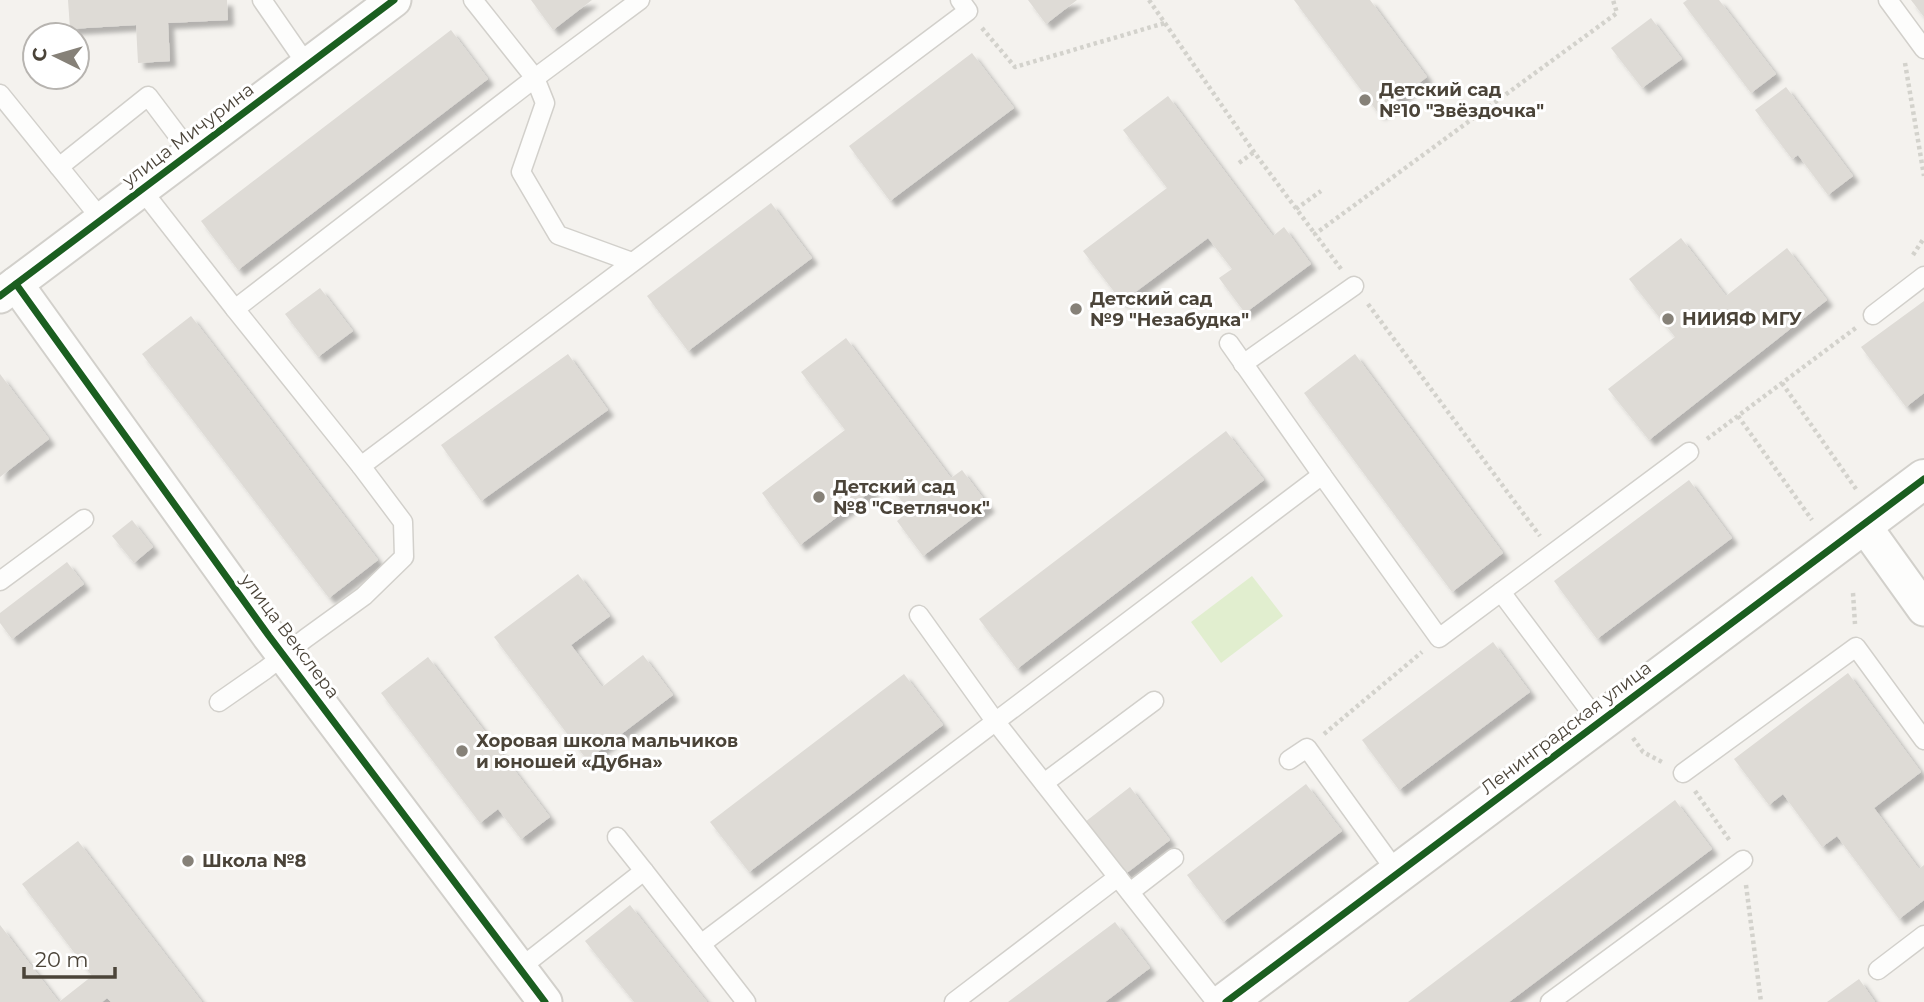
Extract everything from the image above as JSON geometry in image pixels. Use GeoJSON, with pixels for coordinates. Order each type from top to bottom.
{"type":"FeatureCollection","features":[{"type":"Feature","properties":{"kind":"street","name":"улица Мичурина"},"geometry":{"type":"LineString","coordinates":[[8,290],[394,0]]}},
{"type":"Feature","properties":{"kind":"street","name":"улица Векслера"},"geometry":{"type":"LineString","coordinates":[[8,290],[545,1002]]}},
{"type":"Feature","properties":{"kind":"street","name":"Ленинградская улица"},"geometry":{"type":"LineString","coordinates":[[1226,1002],[1607,718],[1860,507],[1924,479]]}},
{"type":"Feature","properties":{"kind":"street"},"geometry":{"type":"LineString","coordinates":[[1860,507],[1924,609]]}},
{"type":"Feature","properties":{"kind":"lane"},"geometry":{"type":"LineString","coordinates":[[262,0],[307,65]]}},
{"type":"Feature","properties":{"kind":"lane"},"geometry":{"type":"LineString","coordinates":[[473,0],[535,78],[545,103],[521,172],[558,235],[632,262]]}},
{"type":"Feature","properties":{"kind":"lane"},"geometry":{"type":"LineString","coordinates":[[235,309],[640,0]]}},
{"type":"Feature","properties":{"kind":"lane"},"geometry":{"type":"LineString","coordinates":[[361,466],[632,262],[964,6]]}},
{"type":"Feature","properties":{"kind":"lane"},"geometry":{"type":"LineString","coordinates":[[1892,6],[1924,49]]}},
{"type":"Feature","properties":{"kind":"lane"},"geometry":{"type":"LineString","coordinates":[[0,94],[102,220]]}},
{"type":"Feature","properties":{"kind":"lane"},"geometry":{"type":"LineString","coordinates":[[59,167],[148,96],[191,153]]}},
{"type":"Feature","properties":{"kind":"lane"},"geometry":{"type":"LineString","coordinates":[[142,190],[403,522],[404,557],[365,596],[219,702]]}},
{"type":"Feature","properties":{"kind":"lane"},"geometry":{"type":"LineString","coordinates":[[1873,315],[1924,276]]}},
{"type":"Feature","properties":{"kind":"lane"},"geometry":{"type":"LineString","coordinates":[[1244,364],[1354,286]]}},
{"type":"Feature","properties":{"kind":"lane"},"geometry":{"type":"LineString","coordinates":[[1229,343],[1439,638],[1689,452]]}},
{"type":"Feature","properties":{"kind":"lane"},"geometry":{"type":"LineString","coordinates":[[701,944],[1322,475]]}},
{"type":"Feature","properties":{"kind":"lane"},"geometry":{"type":"LineString","coordinates":[[0,581],[85,519]]}},
{"type":"Feature","properties":{"kind":"lane"},"geometry":{"type":"LineString","coordinates":[[1501,592],[1607,718]]}},
{"type":"Feature","properties":{"kind":"lane"},"geometry":{"type":"LineString","coordinates":[[919,615],[995,721],[1216,1002]]}},
{"type":"Feature","properties":{"kind":"lane"},"geometry":{"type":"LineString","coordinates":[[1683,773],[1856,647],[1924,740]]}},
{"type":"Feature","properties":{"kind":"lane"},"geometry":{"type":"LineString","coordinates":[[1044,783],[1154,701]]}},
{"type":"Feature","properties":{"kind":"lane"},"geometry":{"type":"LineString","coordinates":[[1289,760],[1307,748],[1398,874]]}},
{"type":"Feature","properties":{"kind":"lane"},"geometry":{"type":"LineString","coordinates":[[617,837],[746,1002]]}},
{"type":"Feature","properties":{"kind":"lane"},"geometry":{"type":"LineString","coordinates":[[1130,892],[1174,858]]}},
{"type":"Feature","properties":{"kind":"lane"},"geometry":{"type":"LineString","coordinates":[[1550,1002],[1743,860]]}},
{"type":"Feature","properties":{"kind":"lane"},"geometry":{"type":"LineString","coordinates":[[520,968],[644,871]]}},
{"type":"Feature","properties":{"kind":"lane"},"geometry":{"type":"LineString","coordinates":[[954,1002],[1118,877]]}},
{"type":"Feature","properties":{"kind":"lane"},"geometry":{"type":"LineString","coordinates":[[1878,970],[1924,935]]}},
{"type":"Feature","properties":{"kind":"path"},"geometry":{"type":"LineString","coordinates":[[1149,0],[1254,152],[1553,554]]}},
{"type":"Feature","properties":{"kind":"path"},"geometry":{"type":"LineString","coordinates":[[1315,234],[1617,13],[1613,0]]}},
{"type":"Feature","properties":{"kind":"path"},"geometry":{"type":"LineString","coordinates":[[964,6],[1014,67],[1165,23]]}},
{"type":"Feature","properties":{"kind":"path"},"geometry":{"type":"LineString","coordinates":[[1892,6],[1924,176]]}},
{"type":"Feature","properties":{"kind":"path"},"geometry":{"type":"LineString","coordinates":[[1239,163],[1254,152]]}},
{"type":"Feature","properties":{"kind":"path"},"geometry":{"type":"LineString","coordinates":[[1296,209],[1321,191]]}},
{"type":"Feature","properties":{"kind":"path"},"geometry":{"type":"LineString","coordinates":[[1910,260],[1924,238]]}},
{"type":"Feature","properties":{"kind":"path"},"geometry":{"type":"LineString","coordinates":[[1689,452],[1873,315]]}},
{"type":"Feature","properties":{"kind":"path"},"geometry":{"type":"LineString","coordinates":[[1782,383],[1860,507]]}},
{"type":"Feature","properties":{"kind":"path"},"geometry":{"type":"LineString","coordinates":[[1738,416],[1812,520]]}},
{"type":"Feature","properties":{"kind":"path"},"geometry":{"type":"LineString","coordinates":[[1853,593],[1856,647]]}},
{"type":"Feature","properties":{"kind":"path"},"geometry":{"type":"LineString","coordinates":[[1307,748],[1439,638]]}},
{"type":"Feature","properties":{"kind":"path"},"geometry":{"type":"LineString","coordinates":[[1607,718],[1643,752],[1683,773]]}},
{"type":"Feature","properties":{"kind":"green space"},"geometry":{"type":"Polygon","coordinates":[[[1252,576],[1283,616],[1221,663],[1191,622],[1252,576]]]}},
{"type":"Feature","properties":{"kind":"building"},"geometry":{"type":"Polygon","coordinates":[[[68,0],[227,0],[228,20],[168,23],[170,61],[138,63],[136,25],[91,28],[91,21],[69,21],[68,0]]]}},
{"type":"Feature","properties":{"kind":"building"},"geometry":{"type":"Polygon","coordinates":[[[531,0],[592,0],[553,30],[531,0]]]}},
{"type":"Feature","properties":{"kind":"building"},"geometry":{"type":"Polygon","coordinates":[[[1028,0],[1077,0],[1046,24],[1028,0]]]}},
{"type":"Feature","properties":{"kind":"building"},"geometry":{"type":"Polygon","coordinates":[[[1294,0],[1370,0],[1427,77],[1379,114],[1294,0]]]}},
{"type":"Feature","properties":{"kind":"building"},"geometry":{"type":"Polygon","coordinates":[[[1687,0],[1719,0],[1776,74],[1751,93],[1683,3],[1687,0]]]}},
{"type":"Feature","properties":{"kind":"building"},"geometry":{"type":"Polygon","coordinates":[[[1911,0],[1924,0],[1924,17],[1911,0]]]}},
{"type":"Feature","properties":{"kind":"building"},"geometry":{"type":"Polygon","coordinates":[[[1651,18],[1682,59],[1642,88],[1611,48],[1651,18]]]}},
{"type":"Feature","properties":{"kind":"building"},"geometry":{"type":"Polygon","coordinates":[[[451,30],[488,79],[238,270],[201,221],[451,30]]]}},
{"type":"Feature","properties":{"kind":"building"},"geometry":{"type":"Polygon","coordinates":[[[972,53],[1014,108],[890,201],[849,146],[972,53]]]}},
{"type":"Feature","properties":{"kind":"building"},"geometry":{"type":"Polygon","coordinates":[[[1786,87],[1853,176],[1828,195],[1798,155],[1792,159],[1755,110],[1786,87]]]}},
{"type":"Feature","properties":{"kind":"building"},"geometry":{"type":"Polygon","coordinates":[[[1168,96],[1273,236],[1284,227],[1311,264],[1245,313],[1219,278],[1232,269],[1208,238],[1122,302],[1083,251],[1167,188],[1123,130],[1168,96]]]}},
{"type":"Feature","properties":{"kind":"building"},"geometry":{"type":"Polygon","coordinates":[[[771,203],[812,258],[688,351],[647,296],[771,203]]]}},
{"type":"Feature","properties":{"kind":"building"},"geometry":{"type":"Polygon","coordinates":[[[1681,238],[1726,296],[1787,248],[1827,300],[1649,440],[1608,389],[1675,337],[1629,279],[1681,238]]]}},
{"type":"Feature","properties":{"kind":"building"},"geometry":{"type":"Polygon","coordinates":[[[320,288],[353,331],[318,357],[285,314],[320,288]]]}},
{"type":"Feature","properties":{"kind":"building"},"geometry":{"type":"Polygon","coordinates":[[[1924,301],[1924,393],[1906,407],[1861,347],[1924,301]]]}},
{"type":"Feature","properties":{"kind":"building"},"geometry":{"type":"Polygon","coordinates":[[[191,316],[378,560],[329,598],[142,354],[191,316]]]}},
{"type":"Feature","properties":{"kind":"building"},"geometry":{"type":"Polygon","coordinates":[[[846,338],[951,478],[962,470],[989,506],[923,556],[897,521],[909,511],[886,480],[800,545],[762,493],[845,430],[801,372],[846,338]]]}},
{"type":"Feature","properties":{"kind":"building"},"geometry":{"type":"Polygon","coordinates":[[[568,354],[608,410],[481,501],[441,445],[568,354]]]}},
{"type":"Feature","properties":{"kind":"building"},"geometry":{"type":"Polygon","coordinates":[[[1355,354],[1503,553],[1452,592],[1304,393],[1355,354]]]}},
{"type":"Feature","properties":{"kind":"building"},"geometry":{"type":"Polygon","coordinates":[[[0,374],[49,439],[0,477],[0,374]]]}},
{"type":"Feature","properties":{"kind":"building"},"geometry":{"type":"Polygon","coordinates":[[[1226,431],[1264,480],[1017,669],[979,619],[1226,431]]]}},
{"type":"Feature","properties":{"kind":"building"},"geometry":{"type":"Polygon","coordinates":[[[1689,480],[1732,538],[1597,639],[1554,581],[1689,480]]]}},
{"type":"Feature","properties":{"kind":"building"},"geometry":{"type":"Polygon","coordinates":[[[132,520],[153,547],[134,563],[112,536],[132,520]]]}},
{"type":"Feature","properties":{"kind":"building"},"geometry":{"type":"Polygon","coordinates":[[[67,562],[84,584],[12,639],[0,623],[0,613],[67,562]]]}},
{"type":"Feature","properties":{"kind":"building"},"geometry":{"type":"Polygon","coordinates":[[[578,574],[610,616],[571,645],[602,687],[643,655],[673,695],[587,760],[494,637],[578,574]]]}},
{"type":"Feature","properties":{"kind":"building"},"geometry":{"type":"Polygon","coordinates":[[[1493,642],[1530,692],[1399,790],[1362,740],[1493,642]]]}},
{"type":"Feature","properties":{"kind":"building","name":"Хоровая школа мальчиков и юношей «Дубна»"},"geometry":{"type":"Polygon","coordinates":[[[428,657],[550,817],[521,839],[498,809],[480,823],[381,693],[428,657]]]}},
{"type":"Feature","properties":{"kind":"building"},"geometry":{"type":"Polygon","coordinates":[[[1848,673],[1921,772],[1874,808],[1919,869],[1924,865],[1924,900],[1899,919],[1837,836],[1822,847],[1783,794],[1769,805],[1734,759],[1848,673]]]}},
{"type":"Feature","properties":{"kind":"building"},"geometry":{"type":"Polygon","coordinates":[[[904,674],[943,725],[749,872],[710,822],[904,674]]]}},
{"type":"Feature","properties":{"kind":"building"},"geometry":{"type":"Polygon","coordinates":[[[1306,784],[1342,831],[1223,922],[1187,875],[1306,784]]]}},
{"type":"Feature","properties":{"kind":"building"},"geometry":{"type":"Polygon","coordinates":[[[1130,787],[1170,840],[1124,875],[1085,822],[1130,787]]]}},
{"type":"Feature","properties":{"kind":"building"},"geometry":{"type":"Polygon","coordinates":[[[1675,800],[1712,849],[1509,1002],[1408,1002],[1675,800]]]}},
{"type":"Feature","properties":{"kind":"building"},"geometry":{"type":"Polygon","coordinates":[[[78,841],[202,1002],[111,1002],[107,998],[102,1002],[59,1002],[92,976],[22,884],[78,841]]]}},
{"type":"Feature","properties":{"kind":"building"},"geometry":{"type":"Polygon","coordinates":[[[630,905],[707,1002],[634,1002],[585,941],[630,905]]]}},
{"type":"Feature","properties":{"kind":"building"},"geometry":{"type":"Polygon","coordinates":[[[1115,922],[1150,968],[1105,1002],[1008,1002],[1115,922]]]}},
{"type":"Feature","properties":{"kind":"building"},"geometry":{"type":"Polygon","coordinates":[[[0,925],[59,1002],[0,1002],[0,925]]]}},
{"type":"Feature","properties":{"kind":"building"},"geometry":{"type":"Polygon","coordinates":[[[1859,979],[1875,1002],[1827,1002],[1859,979]]]}},
{"type":"Feature","properties":{"kind":"cycle path"},"geometry":{"type":"LineString","coordinates":[[0,296],[394,0]]}},
{"type":"Feature","properties":{"kind":"cycle path"},"geometry":{"type":"LineString","coordinates":[[16,284],[269,636],[545,1002]]}},
{"type":"Feature","properties":{"kind":"cycle path"},"geometry":{"type":"LineString","coordinates":[[1226,1002],[1924,479]]}},
{"type":"Feature","properties":{"kind":"place","name":"Детский сад №10 \"Звёздочка\""},"geometry":{"type":"Point","coordinates":[1365,100]}},
{"type":"Feature","properties":{"kind":"place","name":"Детский сад №9 \"Незабудка\""},"geometry":{"type":"Point","coordinates":[1076,309]}},
{"type":"Feature","properties":{"kind":"place","name":"НИИЯФ МГУ"},"geometry":{"type":"Point","coordinates":[1668,319]}},
{"type":"Feature","properties":{"kind":"place","name":"Детский сад №8 \"Светлячок\""},"geometry":{"type":"Point","coordinates":[819,497]}},
{"type":"Feature","properties":{"kind":"place","name":"Хоровая школа мальчиков и юношей «Дубна»"},"geometry":{"type":"Point","coordinates":[462,751]}},
{"type":"Feature","properties":{"kind":"place","name":"Школа №8"},"geometry":{"type":"Point","coordinates":[188,861]}}]}
